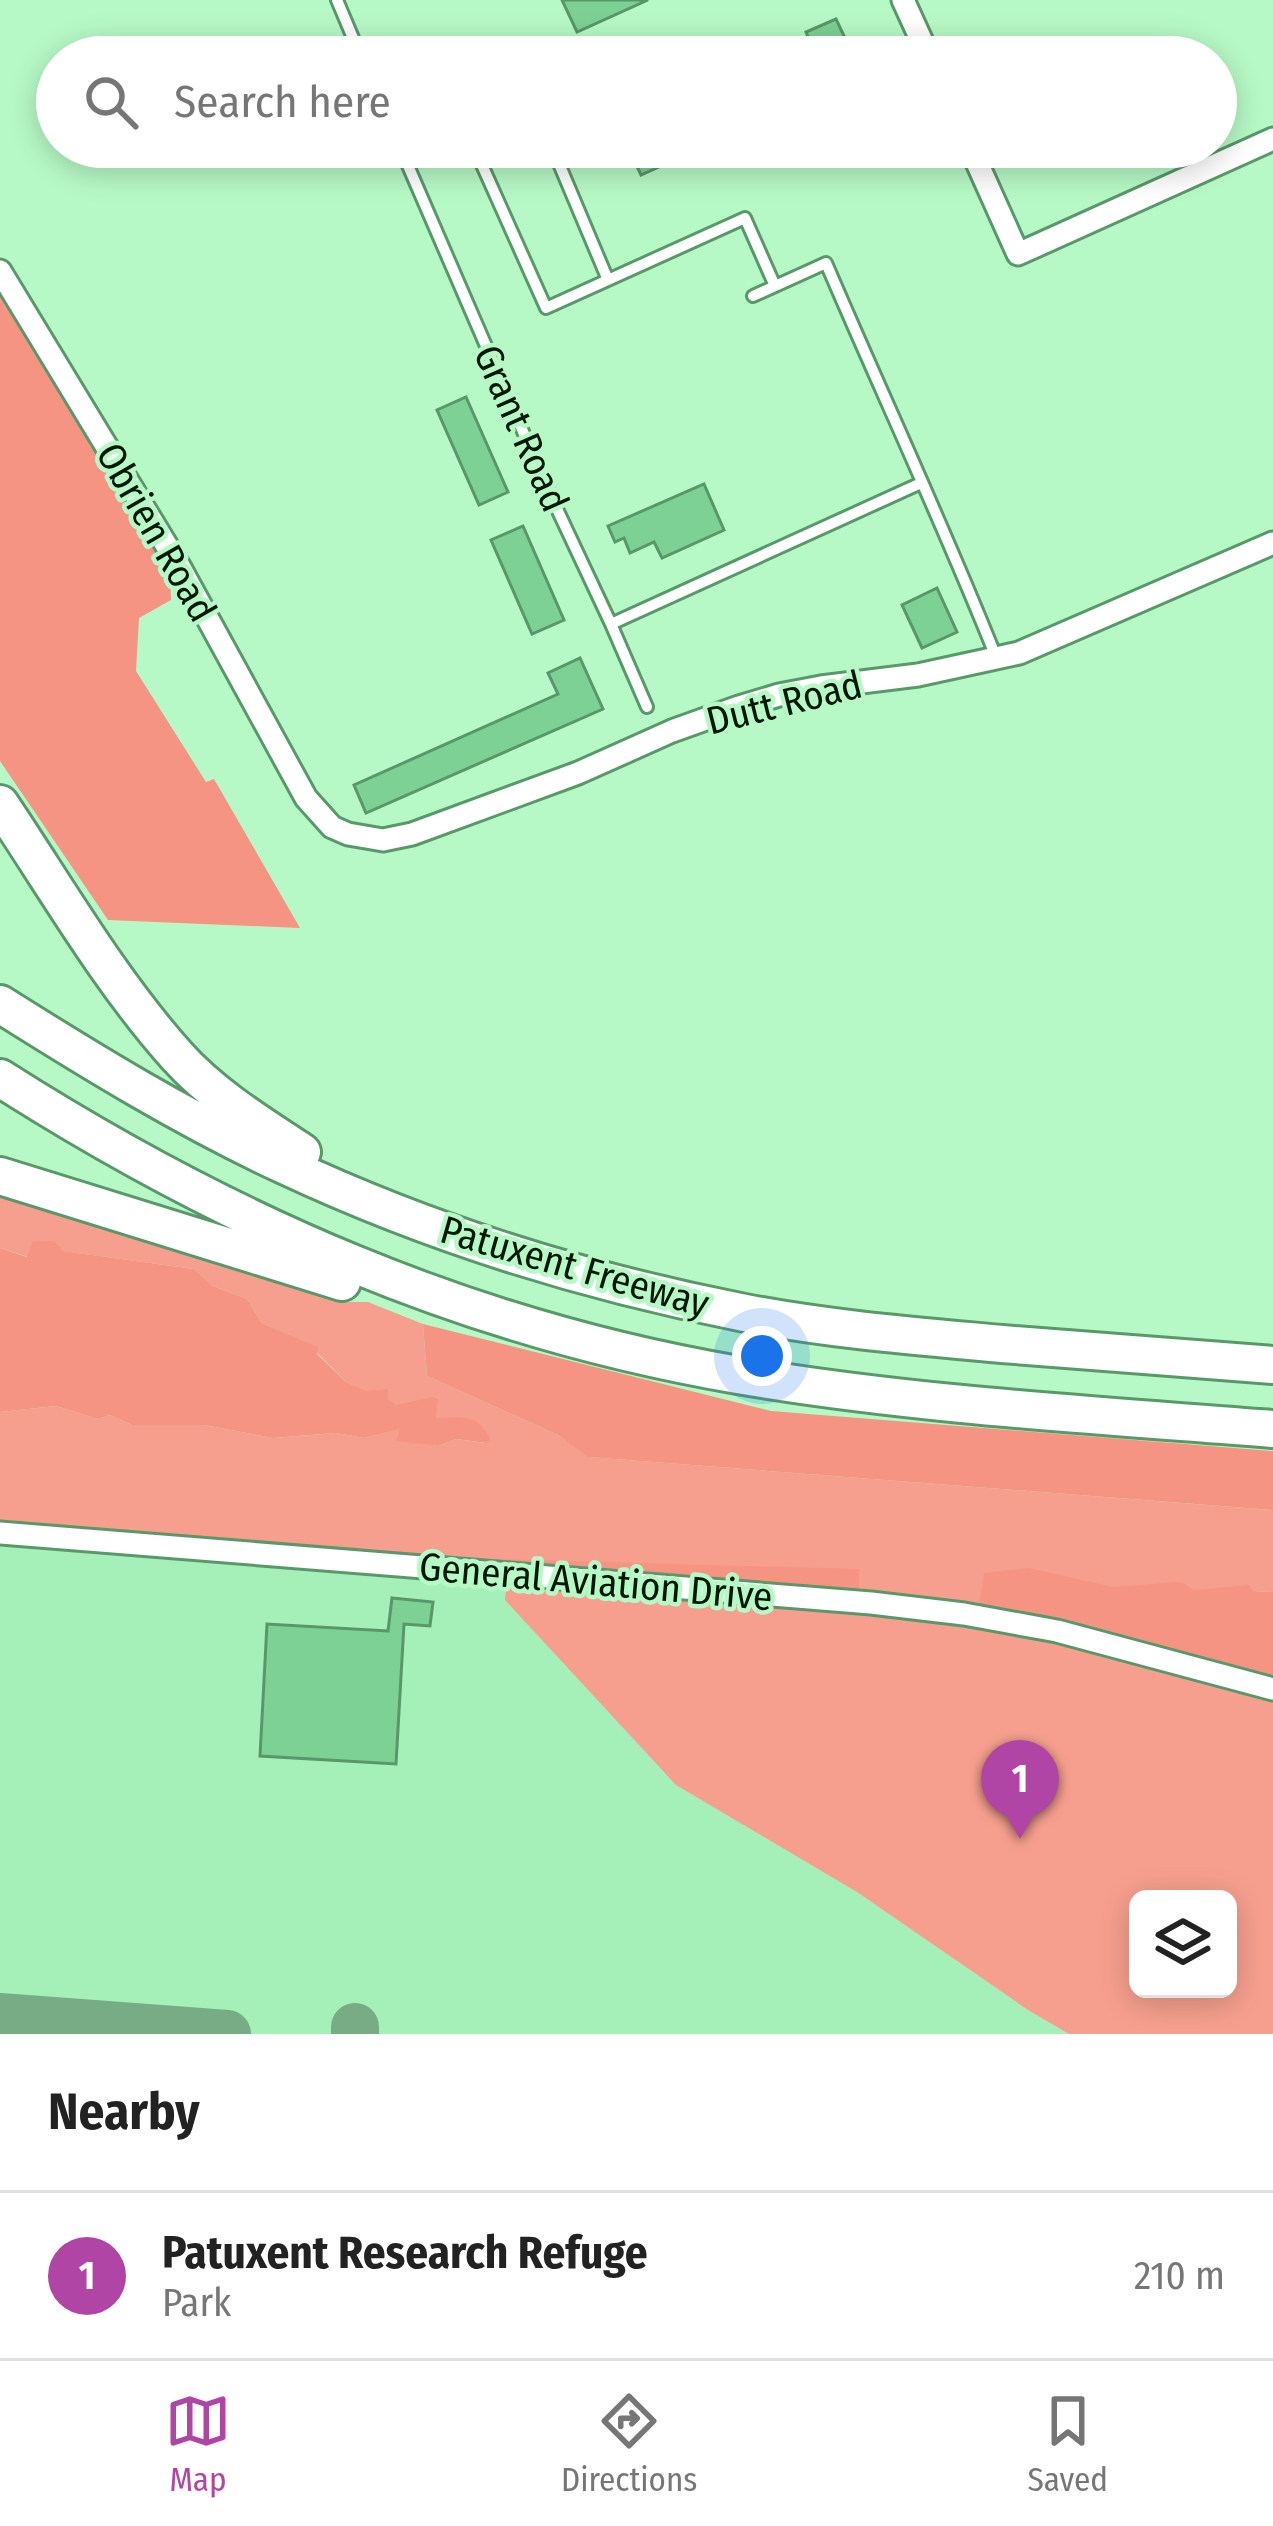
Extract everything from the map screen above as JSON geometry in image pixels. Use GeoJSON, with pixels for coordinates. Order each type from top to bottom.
{"type":"FeatureCollection","features":[{"type":"Feature","properties":{"kind":"highway"},"geometry":{"type":"LineString","coordinates":[[0,805],[141,1012],[179,1058],[258,1124],[364,1185],[662,1295]]}},
{"type":"Feature","properties":{"kind":"highway","name":"Patuxent Freeway"},"geometry":{"type":"LineString","coordinates":[[0,1004],[111,1073],[281,1164],[357,1198],[560,1269],[743,1312],[896,1334],[1273,1366]]}},
{"type":"Feature","properties":{"kind":"highway","name":"Patuxent Freeway"},"geometry":{"type":"LineString","coordinates":[[0,1078],[171,1180],[341,1260],[548,1331],[648,1357],[829,1389],[1273,1429]]}},
{"type":"Feature","properties":{"kind":"highway"},"geometry":{"type":"LineString","coordinates":[[0,1176],[427,1309],[648,1357]]}},
{"type":"Feature","properties":{"kind":"street"},"geometry":{"type":"LineString","coordinates":[[904,0],[920,36]]}},
{"type":"Feature","properties":{"kind":"street"},"geometry":{"type":"LineString","coordinates":[[1237,155],[1273,139]]}},
{"type":"Feature","properties":{"kind":"street"},"geometry":{"type":"LineString","coordinates":[[979,168],[1018,254],[1209,168]]}},
{"type":"Feature","properties":{"kind":"street","name":"Obrien Road"},"geometry":{"type":"LineString","coordinates":[[0,271],[179,566],[306,798]]}},
{"type":"Feature","properties":{"kind":"street","name":"Dutt Road"},"geometry":{"type":"LineString","coordinates":[[306,798],[332,826],[348,834],[397,838],[759,701],[997,660],[1059,638],[1273,543]]}},
{"type":"Feature","properties":{"kind":"street","name":"General Aviation Drive"},"geometry":{"type":"LineString","coordinates":[[0,1533],[964,1614],[1057,1631],[1273,1689]]}},
{"type":"Feature","properties":{"kind":"lane"},"geometry":{"type":"LineString","coordinates":[[337,0],[352,36]]}},
{"type":"Feature","properties":{"kind":"lane","name":"Grant Road"},"geometry":{"type":"LineString","coordinates":[[409,168],[646,707]]}},
{"type":"Feature","properties":{"kind":"lane"},"geometry":{"type":"LineString","coordinates":[[484,168],[547,308],[745,218],[775,286]]}},
{"type":"Feature","properties":{"kind":"lane"},"geometry":{"type":"LineString","coordinates":[[561,168],[608,280]]}},
{"type":"Feature","properties":{"kind":"lane"},"geometry":{"type":"LineString","coordinates":[[753,296],[826,262],[997,660]]}},
{"type":"Feature","properties":{"kind":"lane"},"geometry":{"type":"LineString","coordinates":[[611,624],[921,483]]}},
{"type":"Feature","properties":{"kind":"shaded area"},"geometry":{"type":"Polygon","coordinates":[[[0,288],[170,565],[171,600],[139,618],[136,671],[206,782],[214,779],[300,928],[108,920],[0,761],[0,288]]]}},
{"type":"Feature","properties":{"kind":"shaded area"},"geometry":{"type":"Polygon","coordinates":[[[0,1194],[300,1281],[344,1302],[368,1302],[423,1324],[427,1376],[558,1435],[589,1457],[1273,1510],[1273,1592],[1207,1589],[1273,1595],[1273,2034],[1069,2034],[1028,2010],[857,1892],[676,1785],[505,1600],[509,1560],[0,1526],[0,1412],[56,1406],[98,1419],[110,1415],[132,1425],[204,1425],[273,1438],[336,1433],[364,1438],[402,1428],[397,1440],[438,1446],[456,1439],[486,1443],[346,1382],[317,1353],[317,1347],[262,1323],[247,1299],[213,1286],[194,1269],[62,1251],[28,1257],[0,1248],[0,1194]]]}},
{"type":"Feature","properties":{"kind":"shaded area"},"geometry":{"type":"Polygon","coordinates":[[[33,1241],[54,1241],[63,1251],[194,1269],[213,1286],[247,1299],[262,1323],[318,1347],[317,1354],[346,1382],[367,1391],[388,1389],[388,1399],[396,1405],[433,1397],[438,1399],[436,1418],[474,1420],[490,1439],[487,1443],[456,1439],[438,1446],[396,1441],[400,1429],[364,1438],[336,1433],[273,1438],[204,1425],[132,1425],[110,1415],[98,1419],[56,1406],[0,1412],[0,1248],[27,1257],[33,1241]]]}},
{"type":"Feature","properties":{"kind":"shaded area"},"geometry":{"type":"Polygon","coordinates":[[[423,1324],[771,1411],[1273,1451],[1273,1510],[588,1457],[558,1435],[427,1376],[423,1324]]]}},
{"type":"Feature","properties":{"kind":"shaded area"},"geometry":{"type":"Polygon","coordinates":[[[0,1503],[511,1539],[857,1892],[1069,2034],[0,2034],[0,1503]]]}},
{"type":"Feature","properties":{"kind":"shaded area"},"geometry":{"type":"Polygon","coordinates":[[[424,1557],[859,1569],[859,1594],[424,1557]]]}},
{"type":"Feature","properties":{"kind":"shaded area"},"geometry":{"type":"Polygon","coordinates":[[[1029,1568],[1113,1587],[1181,1582],[1194,1590],[1249,1585],[1253,1591],[1273,1592],[1273,1675],[1055,1618],[978,1611],[984,1573],[1029,1568]]]}},
{"type":"Feature","properties":{"kind":"building"},"geometry":{"type":"Polygon","coordinates":[[[562,0],[648,0],[577,32],[562,0]]]}},
{"type":"Feature","properties":{"kind":"building"},"geometry":{"type":"Polygon","coordinates":[[[836,19],[844,36],[808,36],[806,32],[836,19]]]}},
{"type":"Feature","properties":{"kind":"building"},"geometry":{"type":"Polygon","coordinates":[[[466,397],[508,492],[479,505],[437,410],[466,397]]]}},
{"type":"Feature","properties":{"kind":"building"},"geometry":{"type":"Polygon","coordinates":[[[704,484],[724,530],[662,558],[654,542],[630,553],[624,538],[615,542],[608,526],[704,484]]]}},
{"type":"Feature","properties":{"kind":"building"},"geometry":{"type":"Polygon","coordinates":[[[523,526],[564,620],[532,634],[491,540],[523,526]]]}},
{"type":"Feature","properties":{"kind":"building"},"geometry":{"type":"Polygon","coordinates":[[[937,588],[957,632],[922,648],[902,605],[937,588]]]}},
{"type":"Feature","properties":{"kind":"building"},"geometry":{"type":"Polygon","coordinates":[[[580,658],[603,709],[366,813],[354,785],[558,694],[548,673],[580,658]]]}},
{"type":"Feature","properties":{"kind":"building"},"geometry":{"type":"Polygon","coordinates":[[[392,1598],[433,1602],[430,1626],[404,1624],[396,1764],[260,1756],[267,1624],[388,1631],[392,1598]]]}},
{"type":"Feature","properties":{"kind":"taxiway"},"geometry":{"type":"LineString","coordinates":[[0,2017],[227,2034]]}},
{"type":"Feature","properties":{"kind":"taxiway"},"geometry":{"type":"LineString","coordinates":[[355,2027],[355,2034]]}},
{"type":"Feature","properties":{"kind":"place","name":"Patuxent Research Refuge"},"geometry":{"type":"Point","coordinates":[1020,1839]}}]}
